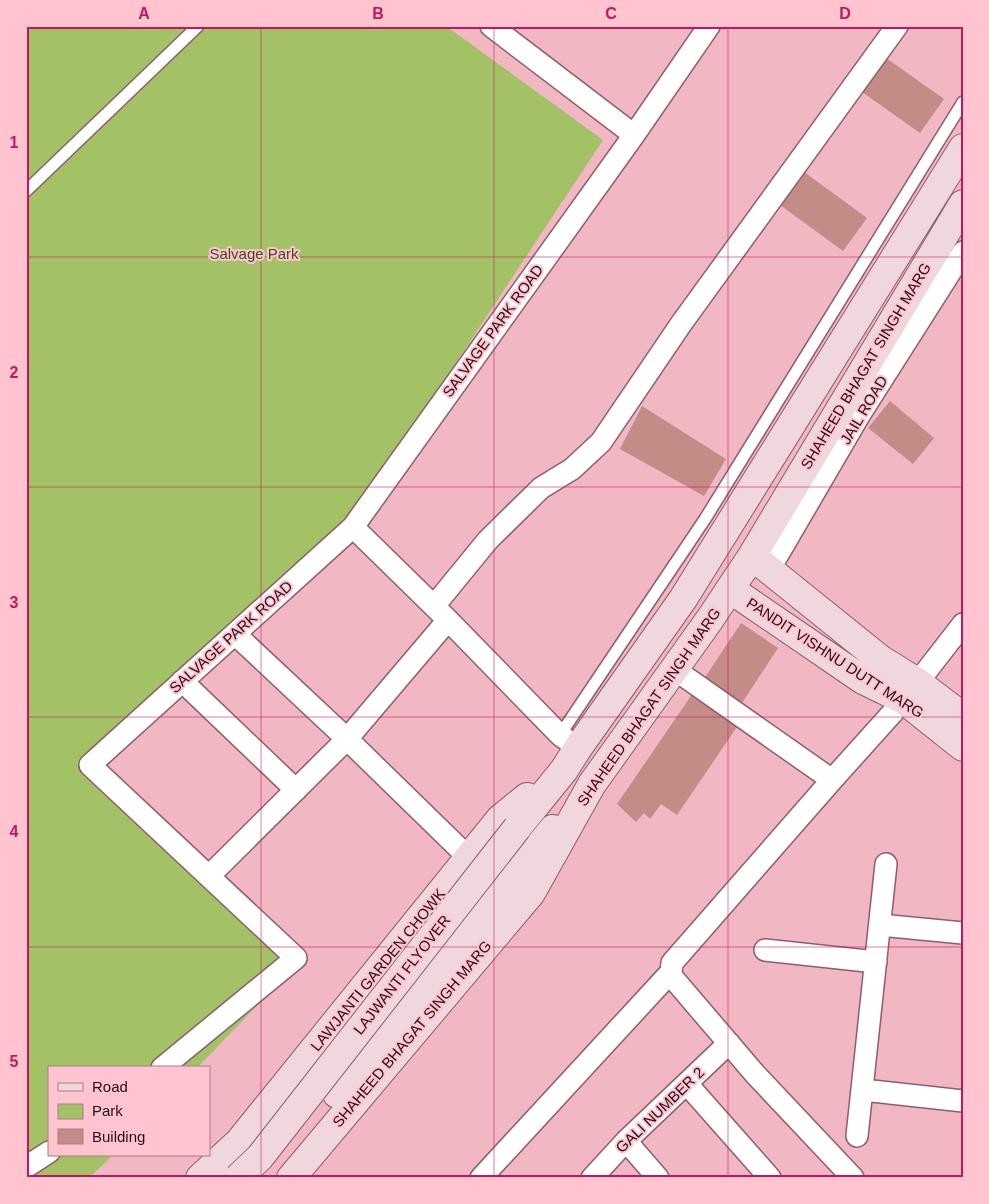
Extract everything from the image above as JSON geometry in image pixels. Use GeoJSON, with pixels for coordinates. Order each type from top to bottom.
{"type":"FeatureCollection","features":[{"type":"Feature","properties":{"kind":"main road","name":"SHAHEED BHAGAT SINGH MARG"},"geometry":{"type":"LineString","coordinates":[[568,751],[683,599],[963,148]]}},
{"type":"Feature","properties":{"kind":"main road","name":"SHAHEED BHAGAT SINGH MARG"},"geometry":{"type":"LineString","coordinates":[[291,1178],[531,893],[592,784],[730,589],[761,563],[963,204]]}},
{"type":"Feature","properties":{"kind":"main road","name":"PANDIT VISHNU DUTT MARG"},"geometry":{"type":"LineString","coordinates":[[761,563],[880,658],[963,747]]}},
{"type":"Feature","properties":{"kind":"main road","name":"PANDIT VISHNU DUTT MARG"},"geometry":{"type":"LineString","coordinates":[[730,589],[863,680],[910,691],[963,717]]}},
{"type":"Feature","properties":{"kind":"main road","name":"LAJWANTI FLYOVER"},"geometry":{"type":"LineString","coordinates":[[238,1178],[260,1157],[516,828],[568,751]]}},
{"type":"Feature","properties":{"kind":"main road","name":"LAWJANTI GARDEN CHOWK"},"geometry":{"type":"LineString","coordinates":[[200,1178],[239,1142],[500,820],[568,751]]}},
{"type":"Feature","properties":{"kind":"main road","name":"LAJWANTI FLYOVER"},"geometry":{"type":"LineString","coordinates":[[268,1178],[521,867],[592,784]]}},
{"type":"Feature","properties":{"kind":"main road"},"geometry":{"type":"LineString","coordinates":[[239,1142],[240,1166],[253,1178]]}},
{"type":"Feature","properties":{"kind":"street"},"geometry":{"type":"LineString","coordinates":[[491,26],[634,135]]}},
{"type":"Feature","properties":{"kind":"street","name":"SALVAGE PARK ROAD"},"geometry":{"type":"LineString","coordinates":[[164,1066],[296,958],[90,765],[353,527],[634,135],[709,26]]}},
{"type":"Feature","properties":{"kind":"street"},"geometry":{"type":"LineString","coordinates":[[209,876],[347,739],[441,613],[488,540],[542,488],[572,469],[601,442],[687,316],[897,26]]}},
{"type":"Feature","properties":{"kind":"street","name":"JAIL ROAD"},"geometry":{"type":"LineString","coordinates":[[761,563],[860,414],[963,252]]}},
{"type":"Feature","properties":{"kind":"street"},"geometry":{"type":"LineString","coordinates":[[353,527],[441,613],[568,751]]}},
{"type":"Feature","properties":{"kind":"street"},"geometry":{"type":"LineString","coordinates":[[853,1178],[755,1074],[673,978],[671,972],[672,963],[910,691],[963,624]]}},
{"type":"Feature","properties":{"kind":"street"},"geometry":{"type":"LineString","coordinates":[[235,634],[347,739],[469,858]]}},
{"type":"Feature","properties":{"kind":"street"},"geometry":{"type":"LineString","coordinates":[[674,669],[832,780]]}},
{"type":"Feature","properties":{"kind":"street"},"geometry":{"type":"LineString","coordinates":[[182,681],[296,790]]}},
{"type":"Feature","properties":{"kind":"street"},"geometry":{"type":"LineString","coordinates":[[857,1136],[886,864]]}},
{"type":"Feature","properties":{"kind":"street"},"geometry":{"type":"LineString","coordinates":[[880,925],[963,933]]}},
{"type":"Feature","properties":{"kind":"street"},"geometry":{"type":"LineString","coordinates":[[766,950],[876,962]]}},
{"type":"Feature","properties":{"kind":"street"},"geometry":{"type":"LineString","coordinates":[[481,1178],[671,972]]}},
{"type":"Feature","properties":{"kind":"street","name":"GALI NUMBER 2"},"geometry":{"type":"LineString","coordinates":[[592,1178],[626,1141],[729,1043]]}},
{"type":"Feature","properties":{"kind":"street"},"geometry":{"type":"LineString","coordinates":[[687,1084],[770,1178]]}},
{"type":"Feature","properties":{"kind":"street"},"geometry":{"type":"LineString","coordinates":[[863,1090],[963,1101]]}},
{"type":"Feature","properties":{"kind":"street"},"geometry":{"type":"LineString","coordinates":[[626,1141],[658,1178]]}},
{"type":"Feature","properties":{"kind":"street"},"geometry":{"type":"LineString","coordinates":[[26,1167],[48,1153]]}},
{"type":"Feature","properties":{"kind":"lane"},"geometry":{"type":"LineString","coordinates":[[26,191],[198,26]]}},
{"type":"Feature","properties":{"kind":"lane"},"geometry":{"type":"LineString","coordinates":[[568,751],[706,519],[963,102]]}},
{"type":"Feature","properties":{"kind":"green space","name":"Salvage Park"},"geometry":{"type":"Polygon","coordinates":[[[26,26],[446,26],[603,140],[349,525],[304,577],[99,774],[294,967],[199,1066],[48,1066],[48,1156],[112,1156],[89,1178],[26,1178],[26,26]]]}},
{"type":"Feature","properties":{"kind":"building"},"geometry":{"type":"Polygon","coordinates":[[[879,53],[944,99],[920,133],[855,87],[879,53]]]}},
{"type":"Feature","properties":{"kind":"building"},"geometry":{"type":"Polygon","coordinates":[[[800,169],[867,218],[843,251],[776,202],[800,169]]]}},
{"type":"Feature","properties":{"kind":"building"},"geometry":{"type":"Polygon","coordinates":[[[890,401],[934,438],[913,464],[868,428],[890,401]]]}},
{"type":"Feature","properties":{"kind":"building"},"geometry":{"type":"Polygon","coordinates":[[[642,406],[726,459],[704,496],[620,449],[642,406]]]}},
{"type":"Feature","properties":{"kind":"building"},"geometry":{"type":"Polygon","coordinates":[[[741,623],[778,648],[740,706],[702,682],[741,623]]]}},
{"type":"Feature","properties":{"kind":"building"},"geometry":{"type":"Polygon","coordinates":[[[695,690],[741,721],[677,815],[661,804],[650,819],[644,813],[636,822],[617,804],[695,690]]]}}]}
